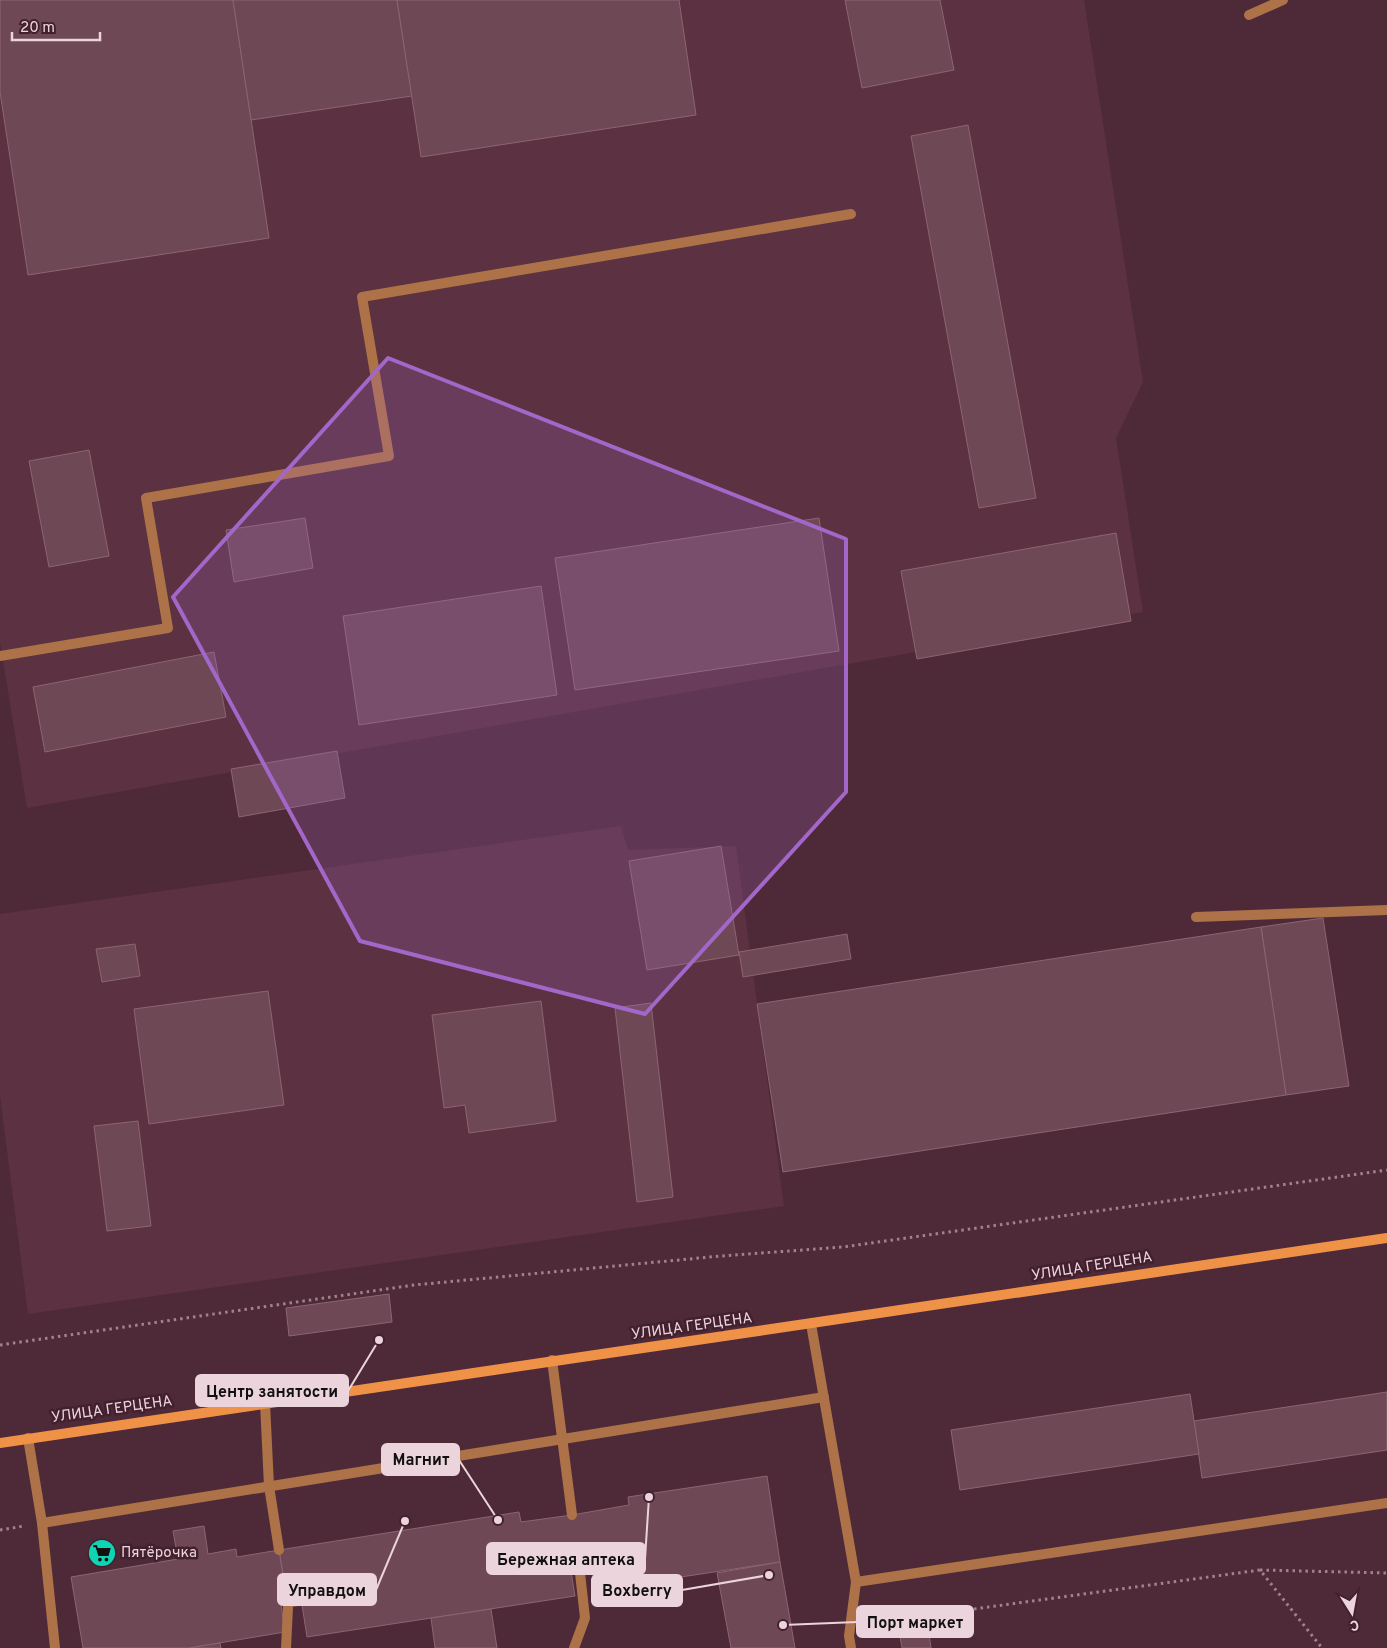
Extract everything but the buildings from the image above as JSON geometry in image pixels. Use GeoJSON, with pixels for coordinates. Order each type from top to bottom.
{"type":"FeatureCollection","features":[{"type":"Feature","properties":{"kind":"main road","name":"УЛИЦА ГЕРЦЕНА"},"geometry":{"type":"LineString","coordinates":[[0,1443],[1387,1238]]}},
{"type":"Feature","properties":{"kind":"lane"},"geometry":{"type":"LineString","coordinates":[[1248,15],[1283,0]]}},
{"type":"Feature","properties":{"kind":"lane"},"geometry":{"type":"LineString","coordinates":[[0,656],[168,628],[146,498],[389,456],[362,297],[851,214]]}},
{"type":"Feature","properties":{"kind":"lane"},"geometry":{"type":"LineString","coordinates":[[1196,917],[1387,910]]}},
{"type":"Feature","properties":{"kind":"lane"},"geometry":{"type":"LineString","coordinates":[[811,1324],[856,1582],[850,1626],[851,1648]]}},
{"type":"Feature","properties":{"kind":"lane"},"geometry":{"type":"LineString","coordinates":[[552,1360],[572,1515]]}},
{"type":"Feature","properties":{"kind":"lane"},"geometry":{"type":"LineString","coordinates":[[42,1523],[824,1397]]}},
{"type":"Feature","properties":{"kind":"lane"},"geometry":{"type":"LineString","coordinates":[[265,1403],[269,1486],[279,1550]]}},
{"type":"Feature","properties":{"kind":"lane"},"geometry":{"type":"LineString","coordinates":[[28,1438],[42,1523],[55,1648]]}},
{"type":"Feature","properties":{"kind":"lane"},"geometry":{"type":"LineString","coordinates":[[856,1582],[1387,1503]]}},
{"type":"Feature","properties":{"kind":"lane"},"geometry":{"type":"LineString","coordinates":[[574,1648],[585,1618],[579,1564]]}},
{"type":"Feature","properties":{"kind":"lane"},"geometry":{"type":"LineString","coordinates":[[286,1648],[288,1607]]}},
{"type":"Feature","properties":{"kind":"path"},"geometry":{"type":"LineString","coordinates":[[0,1346],[414,1285],[722,1256],[843,1248],[1387,1170]]}},
{"type":"Feature","properties":{"kind":"path"},"geometry":{"type":"LineString","coordinates":[[850,1626],[1260,1570],[1387,1573]]}},
{"type":"Feature","properties":{"kind":"path"},"geometry":{"type":"LineString","coordinates":[[1260,1570],[1322,1648]]}},
{"type":"Feature","properties":{"kind":"highlighted area"},"geometry":{"type":"Polygon","coordinates":[[[388,358],[846,539],[846,792],[645,1014],[360,941],[173,597],[388,358]]]}},
{"type":"Feature","properties":{"kind":"shaded area"},"geometry":{"type":"Polygon","coordinates":[[[0,0],[1084,0],[1143,382],[1116,438],[1143,612],[27,808],[0,642],[0,0]]]}},
{"type":"Feature","properties":{"kind":"shaded area"},"geometry":{"type":"Polygon","coordinates":[[[621,826],[628,850],[736,846],[784,1206],[28,1314],[0,1096],[0,914],[621,826]]]}},
{"type":"Feature","properties":{"kind":"place","name":"Центр занятости"},"geometry":{"type":"Point","coordinates":[379,1340]}},
{"type":"Feature","properties":{"kind":"place","name":"Бережная аптека"},"geometry":{"type":"Point","coordinates":[649,1497]}},
{"type":"Feature","properties":{"kind":"place","name":"Магнит"},"geometry":{"type":"Point","coordinates":[498,1520]}},
{"type":"Feature","properties":{"kind":"place","name":"Управдом"},"geometry":{"type":"Point","coordinates":[405,1521]}},
{"type":"Feature","properties":{"kind":"place","name":"Пятёрочка"},"geometry":{"type":"Point","coordinates":[102,1553]}},
{"type":"Feature","properties":{"kind":"place","name":"Boxberry"},"geometry":{"type":"Point","coordinates":[769,1575]}},
{"type":"Feature","properties":{"kind":"place","name":"Порт маркет"},"geometry":{"type":"Point","coordinates":[783,1625]}}]}
